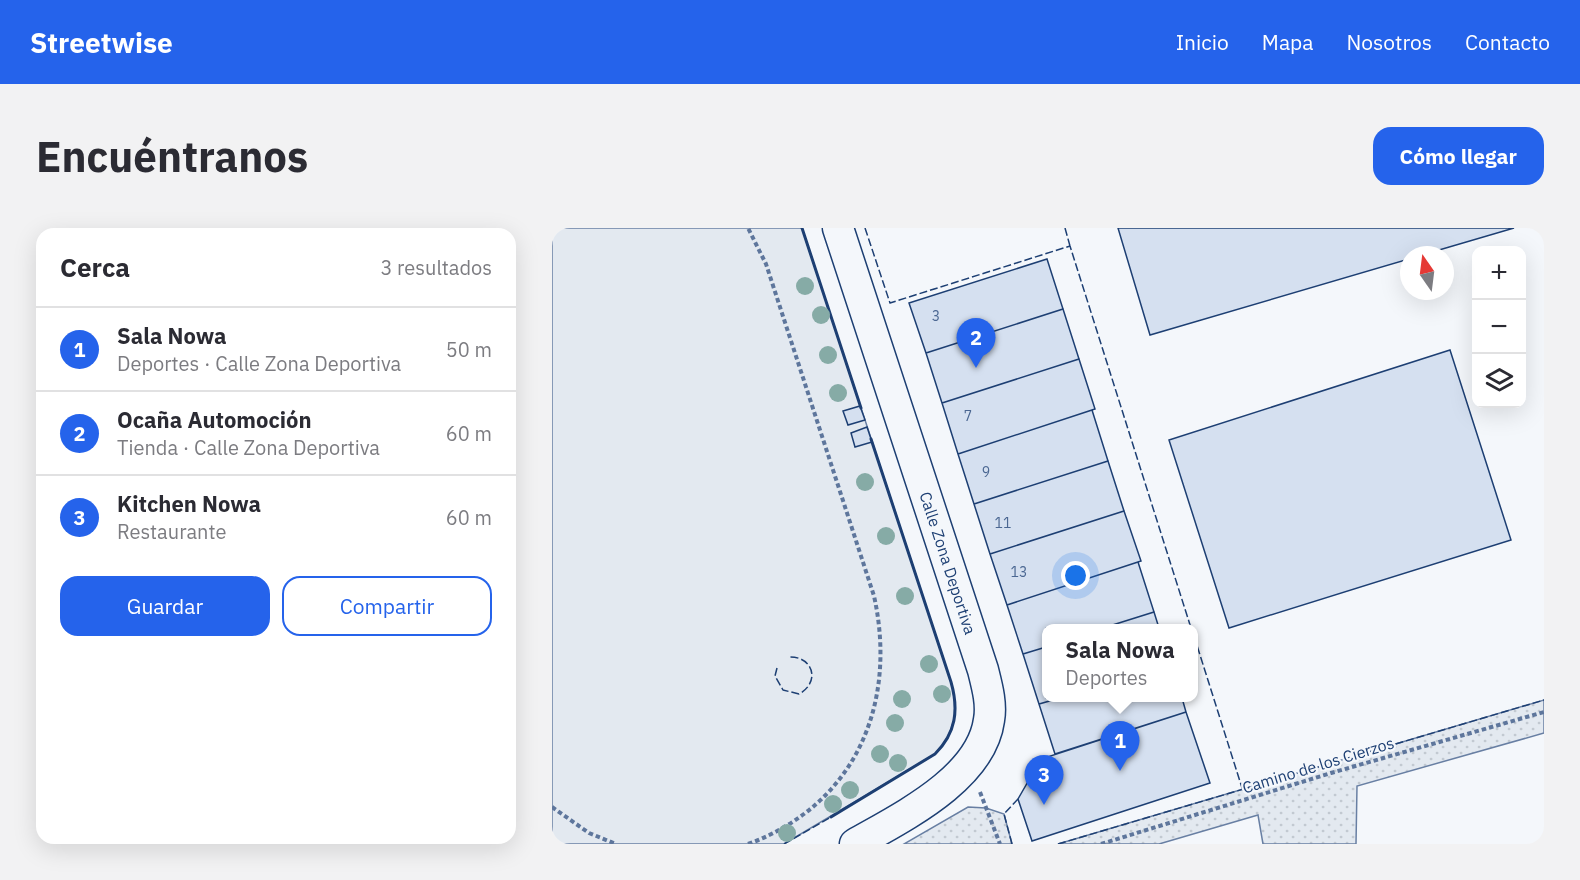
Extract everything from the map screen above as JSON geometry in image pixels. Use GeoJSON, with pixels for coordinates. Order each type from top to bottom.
{"type":"FeatureCollection","features":[{"type":"Feature","properties":{"kind":"street","name":"Calle Zona Deportiva"},"geometry":{"type":"LineString","coordinates":[[838,228],[983,670],[990,708],[984,739],[971,763],[930,798],[855,844]]}},
{"type":"Feature","properties":{"kind":"path"},"geometry":{"type":"LineString","coordinates":[[748,228],[766,264],[874,596],[880,625],[882,662],[878,698],[867,733],[838,780],[799,818],[748,844]]}},
{"type":"Feature","properties":{"kind":"path","name":"Camino de los Cierzos"},"geometry":{"type":"LineString","coordinates":[[1101,844],[1330,772],[1544,712]]}},
{"type":"Feature","properties":{"kind":"path"},"geometry":{"type":"LineString","coordinates":[[552,807],[589,833],[616,844]]}},
{"type":"Feature","properties":{"kind":"path"},"geometry":{"type":"LineString","coordinates":[[986,808],[1000,844]]}},
{"type":"Feature","properties":{"kind":"shaded area"},"geometry":{"type":"Polygon","coordinates":[[[552,228],[802,228],[951,682],[955,712],[947,738],[935,754],[784,844],[552,844],[552,228]]]}},
{"type":"Feature","properties":{"kind":"shaded area"},"geometry":{"type":"Polygon","coordinates":[[[1544,700],[1544,733],[1357,786],[1356,844],[1263,844],[1258,815],[1159,844],[1058,844],[1544,700]]]}},
{"type":"Feature","properties":{"kind":"shaded area"},"geometry":{"type":"Polygon","coordinates":[[[968,807],[986,808],[1004,814],[1012,844],[904,844],[968,807]]]}},
{"type":"Feature","properties":{"kind":"building"},"geometry":{"type":"Polygon","coordinates":[[[1118,228],[1514,228],[1453,246],[1400,246],[1400,262],[1150,335],[1118,228]]]}},
{"type":"Feature","properties":{"kind":"building"},"geometry":{"type":"Polygon","coordinates":[[[1047,259],[1063,309],[926,353],[909,303],[1047,259]]]}},
{"type":"Feature","properties":{"kind":"building"},"geometry":{"type":"Polygon","coordinates":[[[1063,309],[1079,359],[942,403],[926,353],[1063,309]]]}},
{"type":"Feature","properties":{"kind":"building"},"geometry":{"type":"Polygon","coordinates":[[[1450,350],[1511,540],[1229,628],[1169,440],[1450,350]]]}},
{"type":"Feature","properties":{"kind":"building"},"geometry":{"type":"Polygon","coordinates":[[[1079,359],[1095,409],[958,454],[942,403],[1079,359]]]}},
{"type":"Feature","properties":{"kind":"building"},"geometry":{"type":"Polygon","coordinates":[[[860,406],[865,420],[848,425],[843,411],[860,406]]]}},
{"type":"Feature","properties":{"kind":"building"},"geometry":{"type":"Polygon","coordinates":[[[1092,410],[1108,461],[974,504],[958,454],[1092,410]]]}},
{"type":"Feature","properties":{"kind":"building"},"geometry":{"type":"Polygon","coordinates":[[[867,427],[872,442],[855,447],[851,433],[867,427]]]}},
{"type":"Feature","properties":{"kind":"building"},"geometry":{"type":"Polygon","coordinates":[[[1108,461],[1124,511],[990,554],[974,504],[1108,461]]]}},
{"type":"Feature","properties":{"kind":"building"},"geometry":{"type":"Polygon","coordinates":[[[1124,511],[1141,561],[1007,605],[990,554],[1124,511]]]}},
{"type":"Feature","properties":{"kind":"building"},"geometry":{"type":"Polygon","coordinates":[[[1138,562],[1154,612],[1116,624],[1042,624],[1042,648],[1023,654],[1007,605],[1138,562]]]}},
{"type":"Feature","properties":{"kind":"building"},"geometry":{"type":"Polygon","coordinates":[[[1154,612],[1158,624],[1116,624],[1154,612]]]}},
{"type":"Feature","properties":{"kind":"building"},"geometry":{"type":"Polygon","coordinates":[[[1042,648],[1042,702],[1046,702],[1039,704],[1023,654],[1042,648]]]}},
{"type":"Feature","properties":{"kind":"building"},"geometry":{"type":"Polygon","coordinates":[[[1046,702],[1183,702],[1186,712],[1055,754],[1039,704],[1046,702]]]}},
{"type":"Feature","properties":{"kind":"building"},"geometry":{"type":"Polygon","coordinates":[[[1186,712],[1210,783],[1032,841],[1018,799],[1041,759],[1186,712]]]}},
{"type":"Feature","properties":{"kind":"fence"},"geometry":{"type":"LineString","coordinates":[[865,228],[890,303],[1070,246],[1190,624]]}},
{"type":"Feature","properties":{"kind":"fence"},"geometry":{"type":"LineString","coordinates":[[1065,228],[1070,246]]}},
{"type":"Feature","properties":{"kind":"fence"},"geometry":{"type":"LineString","coordinates":[[1198,649],[1243,791]]}},
{"type":"Feature","properties":{"kind":"fence"},"geometry":{"type":"LineString","coordinates":[[777,668],[775,676],[783,690],[799,694],[806,689],[812,677],[809,665],[797,658],[789,657]]}},
{"type":"Feature","properties":{"kind":"fence"},"geometry":{"type":"LineString","coordinates":[[1058,844],[1544,700]]}},
{"type":"Feature","properties":{"kind":"fence"},"geometry":{"type":"LineString","coordinates":[[1012,844],[1004,814],[1018,799]]}},
{"type":"Feature","properties":{"kind":"fence"},"geometry":{"type":"LineString","coordinates":[[784,844],[831,817]]}},
{"type":"Feature","properties":{"kind":"wall"},"geometry":{"type":"LineString","coordinates":[[802,228],[861,408]]}},
{"type":"Feature","properties":{"kind":"wall"},"geometry":{"type":"LineString","coordinates":[[831,817],[935,754],[947,738],[955,712],[951,682],[871,439]]}},
{"type":"Feature","properties":{"kind":"place","name":"Ocaña Automoción"},"geometry":{"type":"Point","coordinates":[976,368]}},
{"type":"Feature","properties":{"kind":"place","name":"Sala Nowa"},"geometry":{"type":"Point","coordinates":[1120,771]}},
{"type":"Feature","properties":{"kind":"place","name":"Kitchen Nowa"},"geometry":{"type":"Point","coordinates":[1044,805]}}]}
